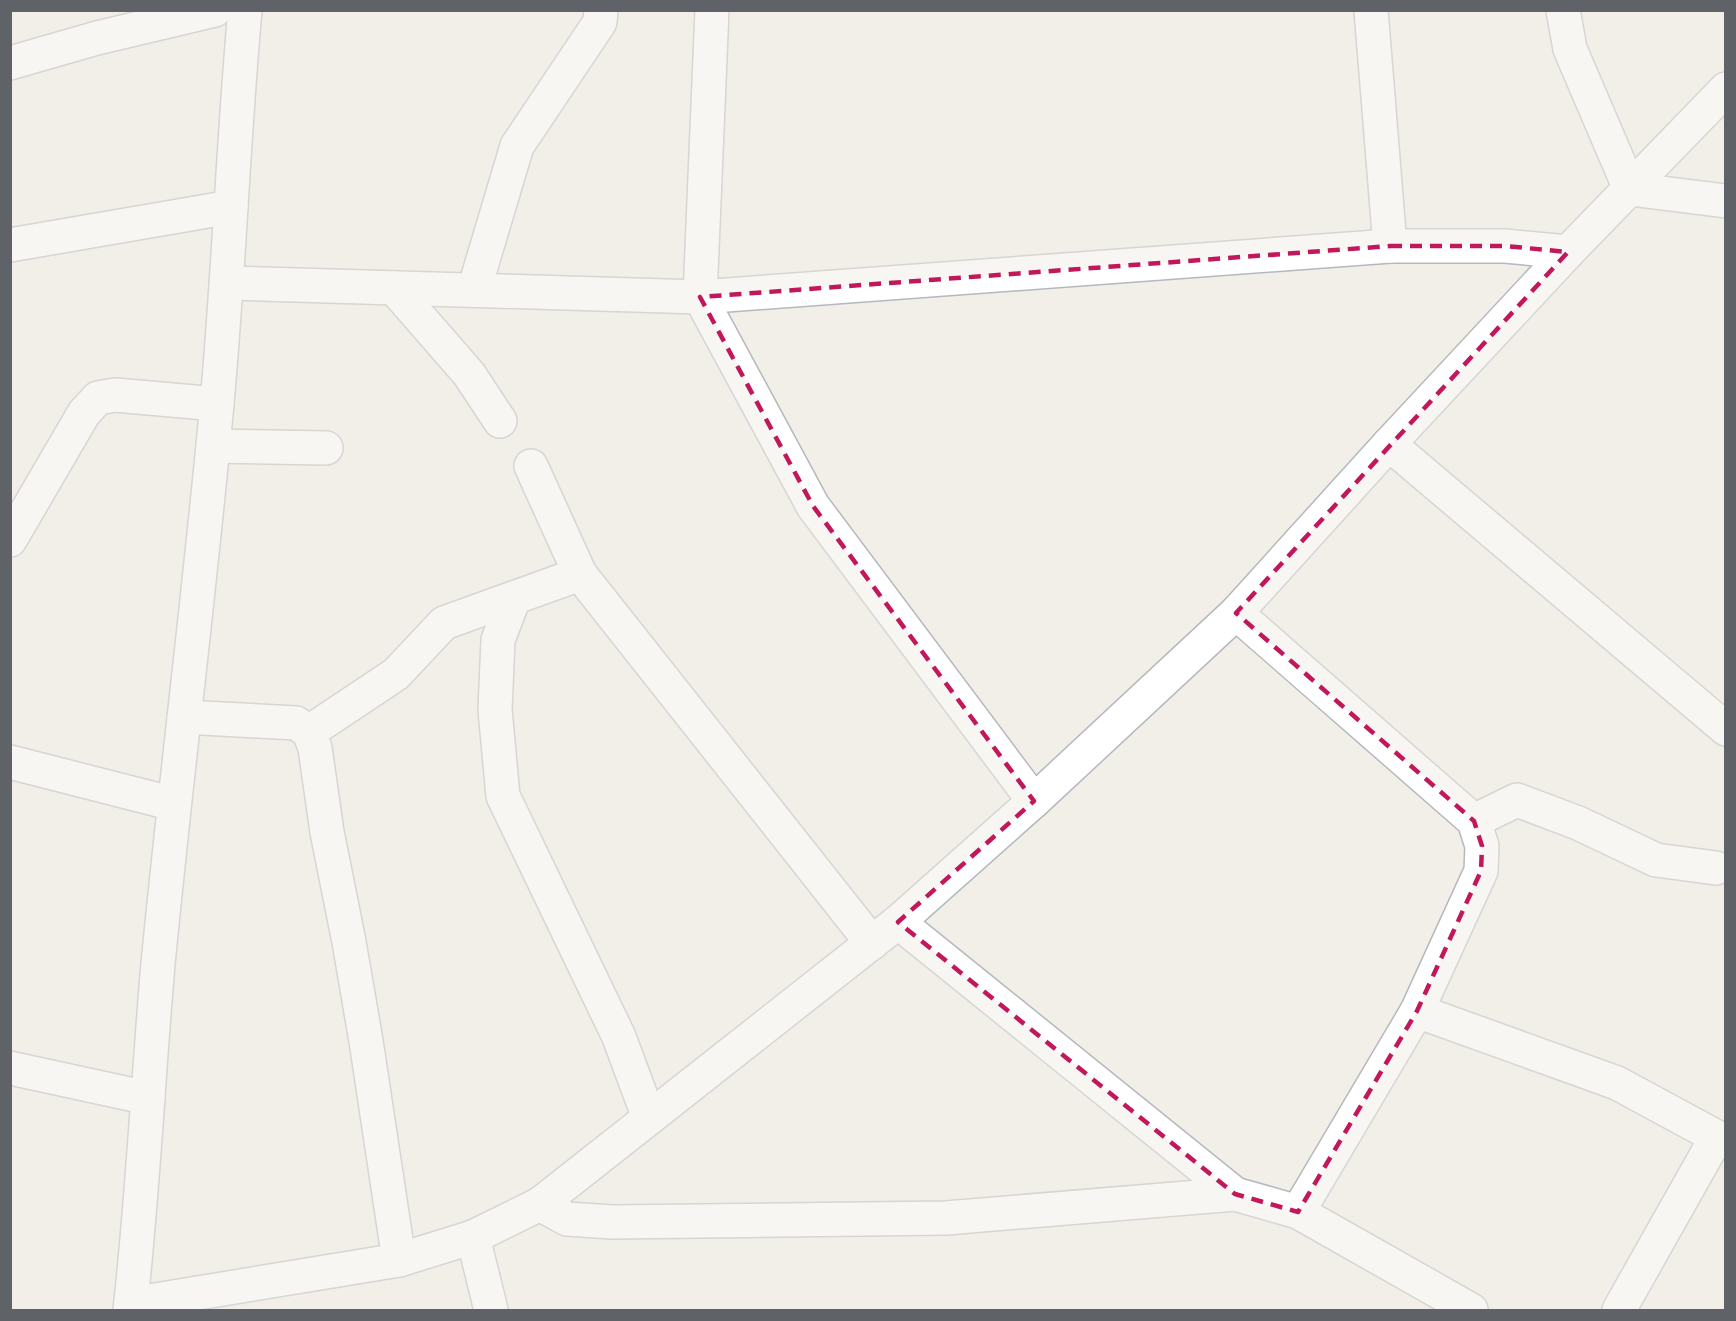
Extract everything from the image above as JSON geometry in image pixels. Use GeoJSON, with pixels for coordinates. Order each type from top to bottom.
{"type":"FeatureCollection","features":[{"type":"Feature","properties":{"kind":"street"},"geometry":{"type":"LineString","coordinates":[[10,63],[97,38],[215,10]]}},
{"type":"Feature","properties":{"kind":"street"},"geometry":{"type":"LineString","coordinates":[[245,10],[217,404],[174,804],[131,1307],[399,1260],[473,1237],[540,1204],[898,922],[1034,801],[1236,614],[1389,444],[1568,252],[1725,89]]}},
{"type":"Feature","properties":{"kind":"street"},"geometry":{"type":"LineString","coordinates":[[474,290],[517,146],[600,22],[601,10]]}},
{"type":"Feature","properties":{"kind":"street"},"geometry":{"type":"LineString","coordinates":[[712,10],[700,297],[813,506],[1034,801]]}},
{"type":"Feature","properties":{"kind":"street"},"geometry":{"type":"LineString","coordinates":[[1371,10],[1390,246]]}},
{"type":"Feature","properties":{"kind":"street"},"geometry":{"type":"LineString","coordinates":[[1563,10],[1570,49],[1630,189]]}},
{"type":"Feature","properties":{"kind":"street"},"geometry":{"type":"LineString","coordinates":[[1630,189],[1725,201]]}},
{"type":"Feature","properties":{"kind":"street"},"geometry":{"type":"LineString","coordinates":[[10,245],[231,207]]}},
{"type":"Feature","properties":{"kind":"street"},"geometry":{"type":"LineString","coordinates":[[227,283],[700,297],[1390,246],[1505,246],[1568,252]]}},
{"type":"Feature","properties":{"kind":"street"},"geometry":{"type":"LineString","coordinates":[[394,288],[469,374],[500,421]]}},
{"type":"Feature","properties":{"kind":"street"},"geometry":{"type":"LineString","coordinates":[[10,540],[84,413],[98,398],[115,395],[217,404]]}},
{"type":"Feature","properties":{"kind":"street"},"geometry":{"type":"LineString","coordinates":[[1389,444],[1725,729]]}},
{"type":"Feature","properties":{"kind":"street"},"geometry":{"type":"LineString","coordinates":[[213,446],[326,448]]}},
{"type":"Feature","properties":{"kind":"street"},"geometry":{"type":"LineString","coordinates":[[531,466],[580,574],[872,943]]}},
{"type":"Feature","properties":{"kind":"street"},"geometry":{"type":"LineString","coordinates":[[309,732],[396,674],[444,623],[580,574]]}},
{"type":"Feature","properties":{"kind":"street"},"geometry":{"type":"LineString","coordinates":[[514,598],[498,640],[495,710],[503,796],[619,1037],[649,1118]]}},
{"type":"Feature","properties":{"kind":"street"},"geometry":{"type":"LineString","coordinates":[[1236,614],[1474,821],[1482,846],[1481,871],[1417,1011],[1298,1212]]}},
{"type":"Feature","properties":{"kind":"street"},"geometry":{"type":"LineString","coordinates":[[184,717],[296,723],[309,732],[315,748],[327,832],[366,1041],[399,1260]]}},
{"type":"Feature","properties":{"kind":"street"},"geometry":{"type":"LineString","coordinates":[[10,762],[174,804]]}},
{"type":"Feature","properties":{"kind":"street"},"geometry":{"type":"LineString","coordinates":[[1474,821],[1517,800],[1578,824],[1656,860],[1722,871]]}},
{"type":"Feature","properties":{"kind":"street"},"geometry":{"type":"LineString","coordinates":[[898,922],[1234,1194]]}},
{"type":"Feature","properties":{"kind":"street"},"geometry":{"type":"LineString","coordinates":[[1417,1011],[1617,1083],[1721,1140],[1619,1311]]}},
{"type":"Feature","properties":{"kind":"street"},"geometry":{"type":"LineString","coordinates":[[10,1068],[148,1098]]}},
{"type":"Feature","properties":{"kind":"street"},"geometry":{"type":"LineString","coordinates":[[540,1204],[567,1219],[612,1222],[946,1218],[1234,1194],[1298,1212],[1471,1311]]}},
{"type":"Feature","properties":{"kind":"street"},"geometry":{"type":"LineString","coordinates":[[473,1237],[491,1311]]}},
{"type":"Feature","properties":{"kind":"highlighted area"},"geometry":{"type":"Polygon","coordinates":[[[1390,246],[1505,246],[1568,252],[1236,613],[1474,821],[1482,846],[1481,871],[1417,1011],[1298,1212],[1235,1194],[898,922],[1034,801],[813,506],[700,297],[1390,246]]]}}]}
